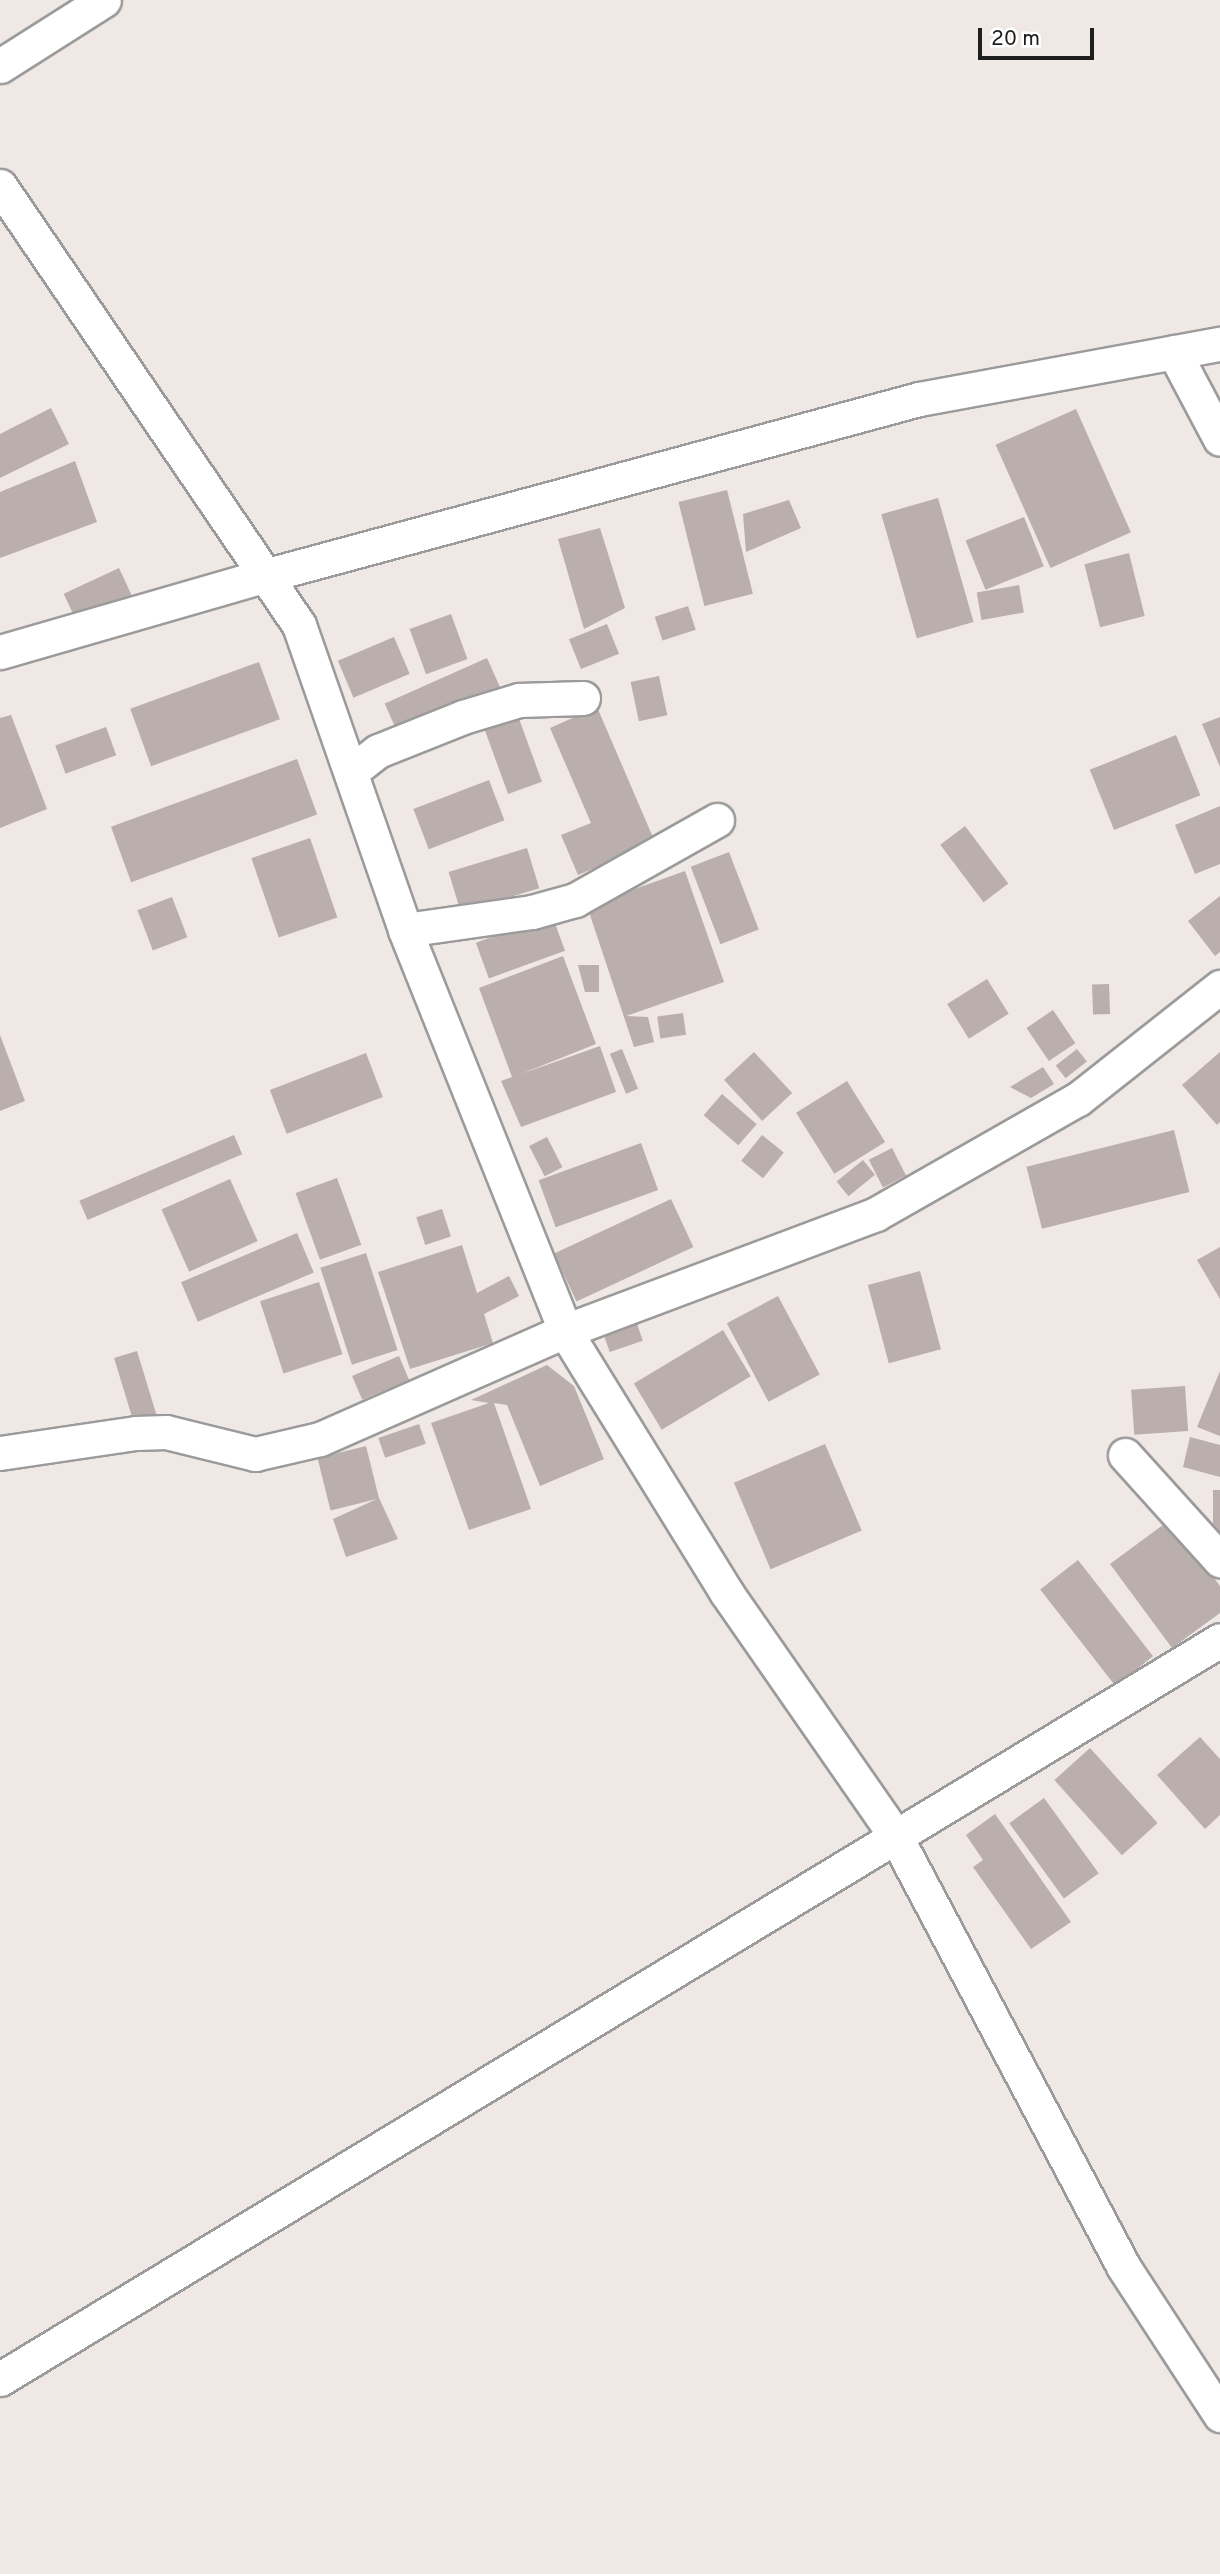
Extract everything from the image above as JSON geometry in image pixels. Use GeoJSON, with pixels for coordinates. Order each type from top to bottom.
{"type":"FeatureCollection","features":[{"type":"Feature","properties":{"kind":"street"},"geometry":{"type":"LineString","coordinates":[[0,66],[104,0]]}},
{"type":"Feature","properties":{"kind":"street"},"geometry":{"type":"LineString","coordinates":[[0,186],[299,625],[405,930],[565,1331],[726,1592],[896,1837],[1123,2266],[1220,2415]]}},
{"type":"Feature","properties":{"kind":"street"},"geometry":{"type":"LineString","coordinates":[[0,652],[264,576],[919,399],[1220,344]]}},
{"type":"Feature","properties":{"kind":"street"},"geometry":{"type":"LineString","coordinates":[[1174,352],[1220,439]]}},
{"type":"Feature","properties":{"kind":"street"},"geometry":{"type":"LineString","coordinates":[[351,772],[378,751],[463,717],[519,700],[583,698]]}},
{"type":"Feature","properties":{"kind":"street"},"geometry":{"type":"LineString","coordinates":[[405,930],[532,912],[575,900],[717,820]]}},
{"type":"Feature","properties":{"kind":"street"},"geometry":{"type":"LineString","coordinates":[[0,1453],[166,1432],[233,1451],[284,1450],[394,1409],[565,1331],[876,1214],[1078,1099],[1220,987]]}},
{"type":"Feature","properties":{"kind":"street"},"geometry":{"type":"LineString","coordinates":[[1125,1455],[1220,1560]]}},
{"type":"Feature","properties":{"kind":"street"},"geometry":{"type":"LineString","coordinates":[[0,2379],[1220,1640]]}},
{"type":"Feature","properties":{"kind":"building"},"geometry":{"type":"Polygon","coordinates":[[[51,408],[69,444],[0,478],[0,434],[51,408]]]}},
{"type":"Feature","properties":{"kind":"building"},"geometry":{"type":"Polygon","coordinates":[[[1076,409],[1131,532],[1051,568],[996,445],[1076,409]]]}},
{"type":"Feature","properties":{"kind":"building"},"geometry":{"type":"Polygon","coordinates":[[[75,461],[97,522],[0,558],[0,492],[75,461]]]}},
{"type":"Feature","properties":{"kind":"building"},"geometry":{"type":"Polygon","coordinates":[[[727,490],[753,594],[704,606],[678,502],[727,490]]]}},
{"type":"Feature","properties":{"kind":"building"},"geometry":{"type":"Polygon","coordinates":[[[938,498],[974,622],[917,638],[881,514],[938,498]]]}},
{"type":"Feature","properties":{"kind":"building"},"geometry":{"type":"Polygon","coordinates":[[[789,500],[801,528],[746,552],[743,514],[789,500]]]}},
{"type":"Feature","properties":{"kind":"building"},"geometry":{"type":"Polygon","coordinates":[[[1024,517],[1044,566],[985,590],[966,541],[1024,517]]]}},
{"type":"Feature","properties":{"kind":"building"},"geometry":{"type":"Polygon","coordinates":[[[600,528],[625,608],[584,629],[558,539],[600,528]]]}},
{"type":"Feature","properties":{"kind":"building"},"geometry":{"type":"Polygon","coordinates":[[[1129,553],[1145,616],[1100,627],[1084,564],[1129,553]]]}},
{"type":"Feature","properties":{"kind":"building"},"geometry":{"type":"Polygon","coordinates":[[[119,568],[133,598],[78,624],[64,594],[119,568]]]}},
{"type":"Feature","properties":{"kind":"building"},"geometry":{"type":"Polygon","coordinates":[[[1019,585],[1024,613],[982,620],[977,592],[1019,585]]]}},
{"type":"Feature","properties":{"kind":"building"},"geometry":{"type":"Polygon","coordinates":[[[688,606],[696,630],[662,641],[655,617],[688,606]]]}},
{"type":"Feature","properties":{"kind":"building"},"geometry":{"type":"Polygon","coordinates":[[[451,614],[467,659],[426,674],[410,629],[451,614]]]}},
{"type":"Feature","properties":{"kind":"building"},"geometry":{"type":"Polygon","coordinates":[[[607,624],[619,654],[581,669],[569,639],[607,624]]]}},
{"type":"Feature","properties":{"kind":"building"},"geometry":{"type":"Polygon","coordinates":[[[394,637],[410,674],[353,698],[338,661],[394,637]]]}},
{"type":"Feature","properties":{"kind":"building"},"geometry":{"type":"Polygon","coordinates":[[[487,658],[501,689],[399,735],[385,704],[487,658]]]}},
{"type":"Feature","properties":{"kind":"building"},"geometry":{"type":"Polygon","coordinates":[[[259,662],[280,719],[151,766],[130,709],[259,662]]]}},
{"type":"Feature","properties":{"kind":"building"},"geometry":{"type":"Polygon","coordinates":[[[659,676],[667,715],[639,721],[631,682],[659,676]]]}},
{"type":"Feature","properties":{"kind":"building"},"geometry":{"type":"Polygon","coordinates":[[[597,707],[655,842],[578,875],[561,835],[591,823],[550,728],[597,707]]]}},
{"type":"Feature","properties":{"kind":"building"},"geometry":{"type":"Polygon","coordinates":[[[11,715],[47,809],[0,828],[0,718],[11,715]]]}},
{"type":"Feature","properties":{"kind":"building"},"geometry":{"type":"Polygon","coordinates":[[[518,716],[542,782],[508,794],[484,728],[518,716]]]}},
{"type":"Feature","properties":{"kind":"building"},"geometry":{"type":"Polygon","coordinates":[[[1220,717],[1220,767],[1202,724],[1220,717]]]}},
{"type":"Feature","properties":{"kind":"building"},"geometry":{"type":"Polygon","coordinates":[[[106,727],[116,755],[66,774],[55,745],[106,727]]]}},
{"type":"Feature","properties":{"kind":"building"},"geometry":{"type":"Polygon","coordinates":[[[1176,735],[1200,795],[1114,830],[1090,770],[1176,735]]]}},
{"type":"Feature","properties":{"kind":"building"},"geometry":{"type":"Polygon","coordinates":[[[297,759],[317,814],[131,882],[111,827],[297,759]]]}},
{"type":"Feature","properties":{"kind":"building"},"geometry":{"type":"Polygon","coordinates":[[[489,780],[504,820],[429,849],[413,809],[489,780]]]}},
{"type":"Feature","properties":{"kind":"building"},"geometry":{"type":"Polygon","coordinates":[[[1220,806],[1220,864],[1195,874],[1175,825],[1220,806]]]}},
{"type":"Feature","properties":{"kind":"building"},"geometry":{"type":"Polygon","coordinates":[[[965,826],[1008,884],[984,902],[940,845],[965,826]]]}},
{"type":"Feature","properties":{"kind":"building"},"geometry":{"type":"Polygon","coordinates":[[[310,838],[337,917],[279,938],[251,858],[310,838]]]}},
{"type":"Feature","properties":{"kind":"building"},"geometry":{"type":"Polygon","coordinates":[[[527,848],[539,888],[461,912],[449,872],[527,848]]]}},
{"type":"Feature","properties":{"kind":"building"},"geometry":{"type":"Polygon","coordinates":[[[729,852],[759,929],[720,944],[691,867],[729,852]]]}},
{"type":"Feature","properties":{"kind":"building"},"geometry":{"type":"Polygon","coordinates":[[[685,871],[724,982],[626,1016],[648,1017],[654,1042],[634,1047],[587,906],[685,871]]]}},
{"type":"Feature","properties":{"kind":"building"},"geometry":{"type":"Polygon","coordinates":[[[1220,896],[1220,952],[1215,956],[1188,921],[1220,896]]]}},
{"type":"Feature","properties":{"kind":"building"},"geometry":{"type":"Polygon","coordinates":[[[172,897],[187,937],[153,950],[137,910],[172,897]]]}},
{"type":"Feature","properties":{"kind":"building"},"geometry":{"type":"Polygon","coordinates":[[[552,915],[565,951],[489,978],[476,943],[552,915]]]}},
{"type":"Feature","properties":{"kind":"building"},"geometry":{"type":"Polygon","coordinates":[[[563,956],[596,1044],[521,1074],[600,1046],[616,1092],[521,1127],[501,1081],[512,1077],[479,988],[563,956]]]}},
{"type":"Feature","properties":{"kind":"building"},"geometry":{"type":"Polygon","coordinates":[[[578,965],[599,965],[599,992],[585,992],[578,965]]]}},
{"type":"Feature","properties":{"kind":"building"},"geometry":{"type":"Polygon","coordinates":[[[987,979],[1009,1014],[969,1039],[947,1004],[987,979]]]}},
{"type":"Feature","properties":{"kind":"building"},"geometry":{"type":"Polygon","coordinates":[[[1109,984],[1110,1014],[1093,1015],[1092,985],[1109,984]]]}},
{"type":"Feature","properties":{"kind":"building"},"geometry":{"type":"Polygon","coordinates":[[[1053,1010],[1075,1043],[1049,1061],[1026,1028],[1053,1010]]]}},
{"type":"Feature","properties":{"kind":"building"},"geometry":{"type":"Polygon","coordinates":[[[683,1013],[686,1035],[660,1038],[657,1017],[683,1013]]]}},
{"type":"Feature","properties":{"kind":"building"},"geometry":{"type":"Polygon","coordinates":[[[0,1035],[25,1101],[0,1111],[0,1035]]]}},
{"type":"Feature","properties":{"kind":"building"},"geometry":{"type":"Polygon","coordinates":[[[622,1049],[638,1089],[626,1094],[610,1054],[622,1049]]]}},
{"type":"Feature","properties":{"kind":"building"},"geometry":{"type":"Polygon","coordinates":[[[1077,1049],[1087,1062],[1066,1078],[1056,1066],[1077,1049]]]}},
{"type":"Feature","properties":{"kind":"building"},"geometry":{"type":"Polygon","coordinates":[[[754,1052],[792,1093],[762,1121],[724,1080],[754,1052]]]}},
{"type":"Feature","properties":{"kind":"building"},"geometry":{"type":"Polygon","coordinates":[[[1220,1052],[1220,1122],[1217,1125],[1182,1085],[1220,1052]]]}},
{"type":"Feature","properties":{"kind":"building"},"geometry":{"type":"Polygon","coordinates":[[[366,1053],[383,1097],[287,1134],[270,1090],[366,1053]]]}},
{"type":"Feature","properties":{"kind":"building"},"geometry":{"type":"Polygon","coordinates":[[[1043,1067],[1054,1084],[1031,1098],[1010,1087],[1043,1067]]]}},
{"type":"Feature","properties":{"kind":"building"},"geometry":{"type":"Polygon","coordinates":[[[847,1081],[885,1142],[834,1174],[796,1113],[847,1081]]]}},
{"type":"Feature","properties":{"kind":"building"},"geometry":{"type":"Polygon","coordinates":[[[722,1094],[757,1124],[738,1145],[704,1115],[722,1094]]]}},
{"type":"Feature","properties":{"kind":"building"},"geometry":{"type":"Polygon","coordinates":[[[1174,1130],[1189,1192],[1042,1229],[1027,1167],[1174,1130]]]}},
{"type":"Feature","properties":{"kind":"building"},"geometry":{"type":"Polygon","coordinates":[[[234,1135],[242,1154],[88,1220],[79,1201],[234,1135]]]}},
{"type":"Feature","properties":{"kind":"building"},"geometry":{"type":"Polygon","coordinates":[[[762,1135],[784,1153],[763,1178],[741,1161],[762,1135]]]}},
{"type":"Feature","properties":{"kind":"building"},"geometry":{"type":"Polygon","coordinates":[[[547,1137],[562,1167],[545,1176],[529,1146],[547,1137]]]}},
{"type":"Feature","properties":{"kind":"building"},"geometry":{"type":"Polygon","coordinates":[[[641,1143],[658,1190],[556,1227],[539,1180],[641,1143]]]}},
{"type":"Feature","properties":{"kind":"building"},"geometry":{"type":"Polygon","coordinates":[[[892,1148],[906,1176],[883,1187],[869,1160],[892,1148]]]}},
{"type":"Feature","properties":{"kind":"building"},"geometry":{"type":"Polygon","coordinates":[[[863,1160],[875,1175],[849,1196],[837,1181],[863,1160]]]}},
{"type":"Feature","properties":{"kind":"building"},"geometry":{"type":"Polygon","coordinates":[[[337,1178],[361,1245],[320,1260],[296,1193],[337,1178]]]}},
{"type":"Feature","properties":{"kind":"building"},"geometry":{"type":"Polygon","coordinates":[[[230,1179],[258,1241],[189,1272],[161,1210],[230,1179]]]}},
{"type":"Feature","properties":{"kind":"building"},"geometry":{"type":"Polygon","coordinates":[[[671,1199],[693,1247],[576,1302],[554,1254],[671,1199]]]}},
{"type":"Feature","properties":{"kind":"building"},"geometry":{"type":"Polygon","coordinates":[[[442,1209],[451,1237],[425,1245],[416,1217],[442,1209]]]}},
{"type":"Feature","properties":{"kind":"building"},"geometry":{"type":"Polygon","coordinates":[[[297,1233],[314,1273],[198,1322],[181,1282],[297,1233]]]}},
{"type":"Feature","properties":{"kind":"building"},"geometry":{"type":"Polygon","coordinates":[[[462,1245],[477,1293],[509,1276],[519,1296],[484,1314],[493,1343],[410,1369],[378,1272],[462,1245]]]}},
{"type":"Feature","properties":{"kind":"building"},"geometry":{"type":"Polygon","coordinates":[[[1220,1247],[1220,1299],[1197,1260],[1220,1247]]]}},
{"type":"Feature","properties":{"kind":"building"},"geometry":{"type":"Polygon","coordinates":[[[366,1253],[398,1350],[352,1365],[320,1268],[366,1253]]]}},
{"type":"Feature","properties":{"kind":"building"},"geometry":{"type":"Polygon","coordinates":[[[920,1271],[941,1349],[889,1363],[868,1285],[920,1271]]]}},
{"type":"Feature","properties":{"kind":"building"},"geometry":{"type":"Polygon","coordinates":[[[319,1282],[342,1354],[284,1373],[260,1301],[319,1282]]]}},
{"type":"Feature","properties":{"kind":"building"},"geometry":{"type":"Polygon","coordinates":[[[778,1296],[820,1375],[769,1402],[727,1323],[778,1296]]]}},
{"type":"Feature","properties":{"kind":"building"},"geometry":{"type":"Polygon","coordinates":[[[635,1318],[643,1341],[610,1352],[602,1329],[635,1318]]]}},
{"type":"Feature","properties":{"kind":"building"},"geometry":{"type":"Polygon","coordinates":[[[723,1330],[751,1376],[662,1430],[634,1384],[723,1330]]]}},
{"type":"Feature","properties":{"kind":"building"},"geometry":{"type":"Polygon","coordinates":[[[137,1351],[157,1418],[135,1425],[114,1358],[137,1351]]]}},
{"type":"Feature","properties":{"kind":"building"},"geometry":{"type":"Polygon","coordinates":[[[399,1356],[409,1380],[362,1400],[352,1376],[399,1356]]]}},
{"type":"Feature","properties":{"kind":"building"},"geometry":{"type":"Polygon","coordinates":[[[547,1365],[574,1386],[604,1459],[540,1486],[507,1405],[494,1403],[531,1509],[469,1530],[431,1423],[489,1403],[471,1400],[547,1365]]]}},
{"type":"Feature","properties":{"kind":"building"},"geometry":{"type":"Polygon","coordinates":[[[1220,1371],[1220,1436],[1197,1427],[1220,1371]]]}},
{"type":"Feature","properties":{"kind":"building"},"geometry":{"type":"Polygon","coordinates":[[[1185,1386],[1188,1431],[1134,1435],[1131,1390],[1185,1386]]]}},
{"type":"Feature","properties":{"kind":"building"},"geometry":{"type":"Polygon","coordinates":[[[419,1424],[426,1444],[385,1458],[378,1438],[419,1424]]]}},
{"type":"Feature","properties":{"kind":"building"},"geometry":{"type":"Polygon","coordinates":[[[1190,1437],[1220,1445],[1220,1477],[1183,1467],[1190,1437]]]}},
{"type":"Feature","properties":{"kind":"building"},"geometry":{"type":"Polygon","coordinates":[[[825,1444],[862,1531],[771,1569],[734,1483],[825,1444]]]}},
{"type":"Feature","properties":{"kind":"building"},"geometry":{"type":"Polygon","coordinates":[[[366,1446],[379,1498],[331,1510],[317,1458],[366,1446]]]}},
{"type":"Feature","properties":{"kind":"building"},"geometry":{"type":"Polygon","coordinates":[[[1213,1490],[1220,1490],[1220,1539],[1213,1539],[1213,1490]]]}},
{"type":"Feature","properties":{"kind":"building"},"geometry":{"type":"Polygon","coordinates":[[[379,1498],[398,1539],[346,1557],[333,1519],[379,1498]]]}},
{"type":"Feature","properties":{"kind":"building"},"geometry":{"type":"Polygon","coordinates":[[[1171,1519],[1220,1586],[1220,1613],[1172,1648],[1110,1564],[1171,1519]]]}},
{"type":"Feature","properties":{"kind":"building"},"geometry":{"type":"Polygon","coordinates":[[[1078,1560],[1153,1656],[1115,1686],[1040,1590],[1078,1560]]]}},
{"type":"Feature","properties":{"kind":"building"},"geometry":{"type":"Polygon","coordinates":[[[1200,1737],[1220,1759],[1220,1815],[1205,1829],[1157,1775],[1200,1737]]]}},
{"type":"Feature","properties":{"kind":"building"},"geometry":{"type":"Polygon","coordinates":[[[1090,1748],[1158,1823],[1122,1855],[1054,1780],[1090,1748]]]}},
{"type":"Feature","properties":{"kind":"building"},"geometry":{"type":"Polygon","coordinates":[[[1044,1798],[1099,1873],[1064,1899],[1009,1823],[1044,1798]]]}},
{"type":"Feature","properties":{"kind":"building"},"geometry":{"type":"Polygon","coordinates":[[[995,1814],[1071,1922],[1031,1949],[973,1867],[983,1860],[966,1835],[995,1814]]]}}]}
